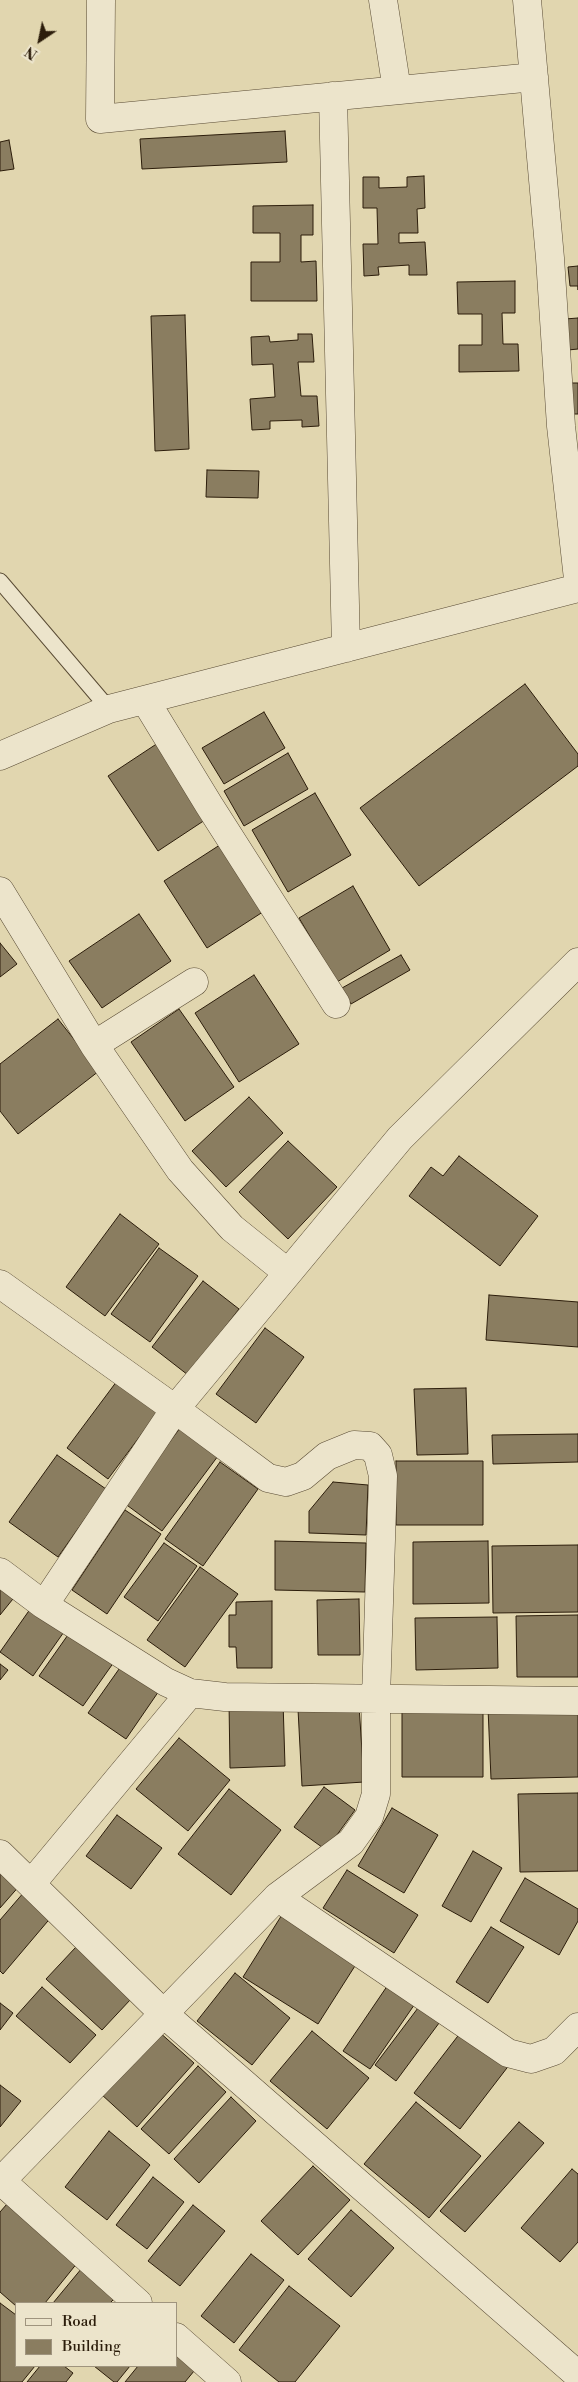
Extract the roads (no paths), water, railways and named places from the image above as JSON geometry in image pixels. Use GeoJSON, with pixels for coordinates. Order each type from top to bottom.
{"type":"FeatureCollection","features":[{"type":"Feature","properties":{"kind":"street"},"geometry":{"type":"LineString","coordinates":[[101,0],[100,118],[534,77]]}},
{"type":"Feature","properties":{"kind":"street"},"geometry":{"type":"LineString","coordinates":[[383,0],[397,90]]}},
{"type":"Feature","properties":{"kind":"street"},"geometry":{"type":"LineString","coordinates":[[526,0],[550,258],[561,426],[578,578]]}},
{"type":"Feature","properties":{"kind":"street"},"geometry":{"type":"LineString","coordinates":[[333,96],[346,648]]}},
{"type":"Feature","properties":{"kind":"street"},"geometry":{"type":"LineString","coordinates":[[0,756],[109,709],[578,588]]}},
{"type":"Feature","properties":{"kind":"street"},"geometry":{"type":"LineString","coordinates":[[145,700],[209,805],[336,1004]]}},
{"type":"Feature","properties":{"kind":"street"},"geometry":{"type":"LineString","coordinates":[[0,891],[94,1045],[180,1170],[232,1228],[288,1273]]}},
{"type":"Feature","properties":{"kind":"street"},"geometry":{"type":"LineString","coordinates":[[44,1605],[175,1409],[400,1138],[578,962]]}},
{"type":"Feature","properties":{"kind":"street"},"geometry":{"type":"LineString","coordinates":[[94,1045],[194,982]]}},
{"type":"Feature","properties":{"kind":"street"},"geometry":{"type":"LineString","coordinates":[[0,1284],[268,1478],[286,1482],[303,1476],[326,1456],[354,1445],[370,1446],[378,1455],[383,1476],[376,1698],[376,1794],[369,1817],[351,1842],[277,1897],[1,2181],[137,2302]]}},
{"type":"Feature","properties":{"kind":"street"},"geometry":{"type":"LineString","coordinates":[[0,1572],[44,1605],[166,1682],[190,1693],[225,1697],[578,1701]]}},
{"type":"Feature","properties":{"kind":"street"},"geometry":{"type":"LineString","coordinates":[[30,1884],[190,1693]]}},
{"type":"Feature","properties":{"kind":"street"},"geometry":{"type":"LineString","coordinates":[[0,1854],[164,2014],[578,2375]]}},
{"type":"Feature","properties":{"kind":"street"},"geometry":{"type":"LineString","coordinates":[[277,1897],[508,2053],[531,2060],[554,2051],[578,2028]]}},
{"type":"Feature","properties":{"kind":"street"},"geometry":{"type":"LineString","coordinates":[[178,2339],[227,2382]]}},
{"type":"Feature","properties":{"kind":"lane"},"geometry":{"type":"LineString","coordinates":[[0,581],[109,709]]}}]}
